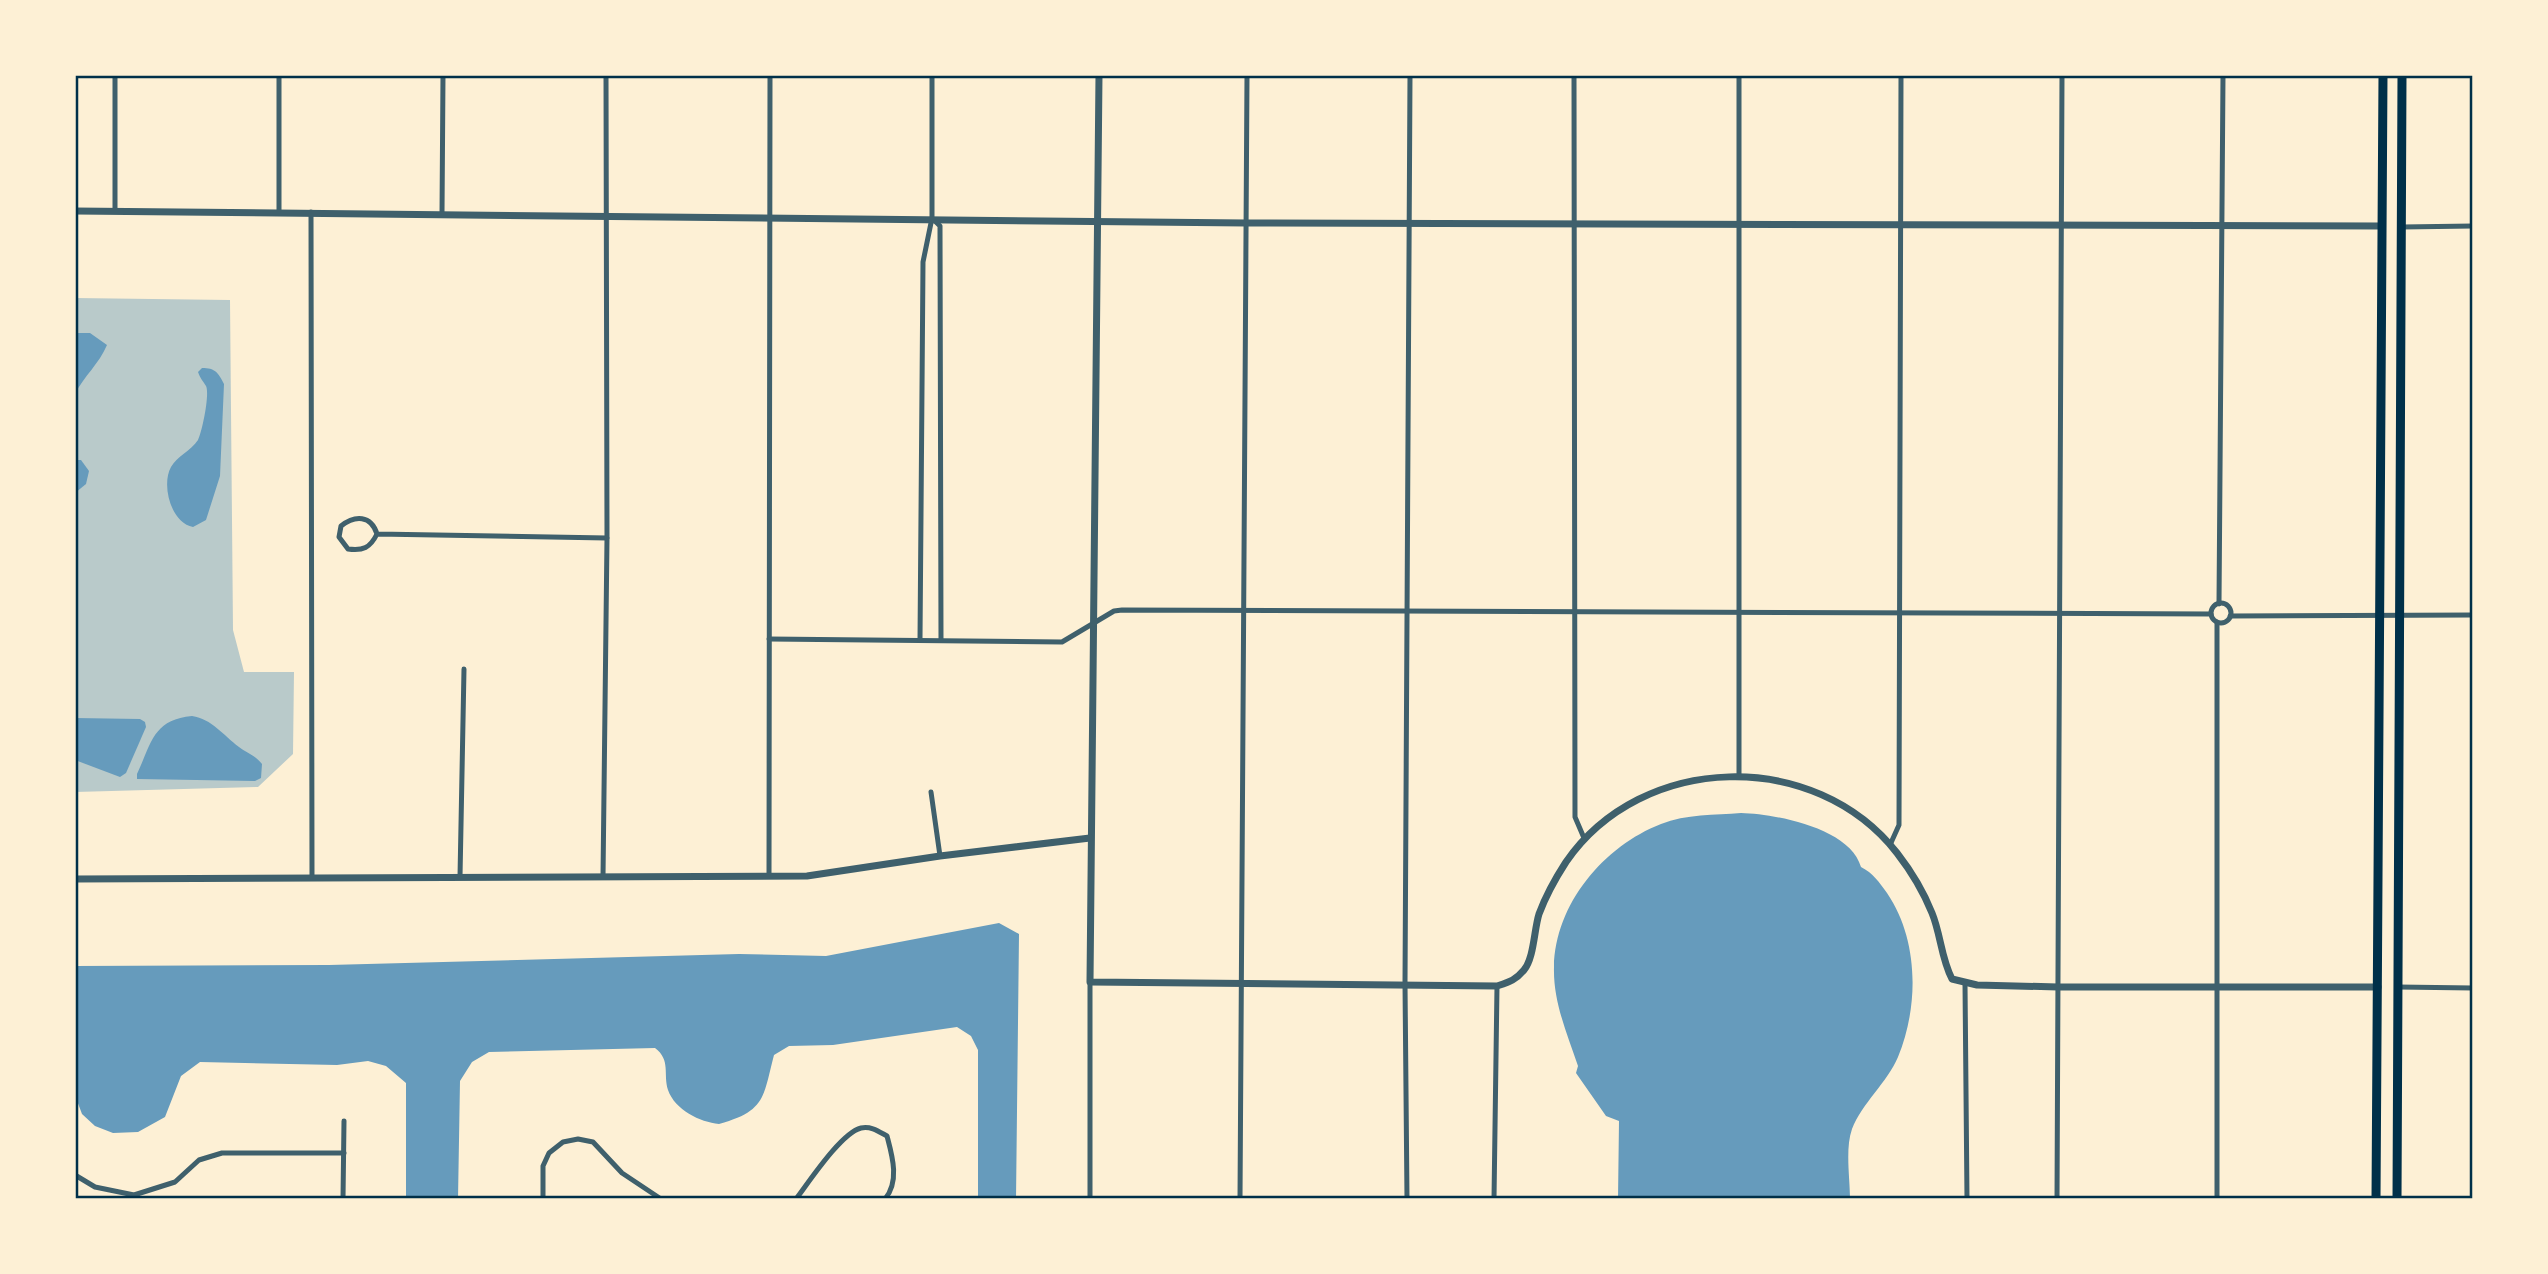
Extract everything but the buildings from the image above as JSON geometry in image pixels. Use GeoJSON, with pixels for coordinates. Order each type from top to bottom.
{"type":"FeatureCollection","features":[{"type":"Feature","properties":{"kind":"main road"},"geometry":{"type":"LineString","coordinates":[[2376,1199],[2383,75]]}},
{"type":"Feature","properties":{"kind":"main road"},"geometry":{"type":"LineString","coordinates":[[2397,1199],[2402,75]]}},
{"type":"Feature","properties":{"kind":"street"},"geometry":{"type":"LineString","coordinates":[[115,75],[115,211]]}},
{"type":"Feature","properties":{"kind":"street"},"geometry":{"type":"LineString","coordinates":[[279,75],[279,212]]}},
{"type":"Feature","properties":{"kind":"street"},"geometry":{"type":"LineString","coordinates":[[442,213],[443,75]]}},
{"type":"Feature","properties":{"kind":"street"},"geometry":{"type":"LineString","coordinates":[[603,877],[607,538],[606,75]]}},
{"type":"Feature","properties":{"kind":"street"},"geometry":{"type":"LineString","coordinates":[[769,876],[770,75]]}},
{"type":"Feature","properties":{"kind":"street"},"geometry":{"type":"LineString","coordinates":[[920,639],[923,262],[932,218],[932,75]]}},
{"type":"Feature","properties":{"kind":"street"},"geometry":{"type":"LineString","coordinates":[[1090,1199],[1091,626],[1094,604],[1099,75]]}},
{"type":"Feature","properties":{"kind":"street"},"geometry":{"type":"LineString","coordinates":[[1240,1199],[1247,75]]}},
{"type":"Feature","properties":{"kind":"street"},"geometry":{"type":"LineString","coordinates":[[1407,1199],[1405,983],[1410,75]]}},
{"type":"Feature","properties":{"kind":"street"},"geometry":{"type":"LineString","coordinates":[[1574,75],[1575,817],[1584,838]]}},
{"type":"Feature","properties":{"kind":"street"},"geometry":{"type":"LineString","coordinates":[[1739,75],[1739,774]]}},
{"type":"Feature","properties":{"kind":"street"},"geometry":{"type":"LineString","coordinates":[[1890,845],[1899,825],[1901,75]]}},
{"type":"Feature","properties":{"kind":"street"},"geometry":{"type":"LineString","coordinates":[[2057,1199],[2062,75]]}},
{"type":"Feature","properties":{"kind":"street"},"geometry":{"type":"LineString","coordinates":[[2219,604],[2223,75]]}},
{"type":"Feature","properties":{"kind":"street"},"geometry":{"type":"LineString","coordinates":[[75,211],[1246,223],[2382,226]]}},
{"type":"Feature","properties":{"kind":"street"},"geometry":{"type":"LineString","coordinates":[[311,212],[312,877]]}},
{"type":"Feature","properties":{"kind":"street"},"geometry":{"type":"LineString","coordinates":[[932,218],[940,226],[941,639]]}},
{"type":"Feature","properties":{"kind":"street"},"geometry":{"type":"LineString","coordinates":[[2402,227],[2473,226]]}},
{"type":"Feature","properties":{"kind":"street"},"geometry":{"type":"LineString","coordinates":[[363,517],[374,524],[377,534],[369,547],[360,551],[348,550],[339,537],[341,526],[350,519],[363,517]]}},
{"type":"Feature","properties":{"kind":"street"},"geometry":{"type":"LineString","coordinates":[[377,534],[607,538]]}},
{"type":"Feature","properties":{"kind":"street"},"geometry":{"type":"LineString","coordinates":[[2211,614],[2214,606],[2219,604],[2228,607],[2230,616]]}},
{"type":"Feature","properties":{"kind":"street"},"geometry":{"type":"LineString","coordinates":[[769,639],[1062,642],[1122,610],[2211,614]]}},
{"type":"Feature","properties":{"kind":"street"},"geometry":{"type":"LineString","coordinates":[[2211,614],[2217,622],[2217,1199]]}},
{"type":"Feature","properties":{"kind":"street"},"geometry":{"type":"LineString","coordinates":[[2217,622],[2224,622],[2230,616],[2473,615]]}},
{"type":"Feature","properties":{"kind":"street"},"geometry":{"type":"LineString","coordinates":[[460,877],[464,669]]}},
{"type":"Feature","properties":{"kind":"street"},"geometry":{"type":"LineString","coordinates":[[1090,982],[1497,986],[1514,981],[1526,968],[1549,888],[1584,838],[1609,818],[1664,787],[1739,774],[1793,786],[1839,803],[1875,829],[1908,868],[1932,913],[1943,961],[1952,979],[1965,984],[2218,988],[2378,986]]}},
{"type":"Feature","properties":{"kind":"street"},"geometry":{"type":"LineString","coordinates":[[931,792],[940,856]]}},
{"type":"Feature","properties":{"kind":"street"},"geometry":{"type":"LineString","coordinates":[[75,879],[769,876],[846,873],[940,856],[1090,838]]}},
{"type":"Feature","properties":{"kind":"street"},"geometry":{"type":"LineString","coordinates":[[1965,984],[1966,1199]]}},
{"type":"Feature","properties":{"kind":"street"},"geometry":{"type":"LineString","coordinates":[[1494,1199],[1497,986]]}},
{"type":"Feature","properties":{"kind":"street"},"geometry":{"type":"LineString","coordinates":[[2398,987],[2473,988]]}},
{"type":"Feature","properties":{"kind":"street"},"geometry":{"type":"LineString","coordinates":[[343,1199],[344,1121]]}},
{"type":"Feature","properties":{"kind":"street"},"geometry":{"type":"LineString","coordinates":[[796,1199],[844,1138],[859,1128],[872,1128],[887,1136],[893,1160],[893,1176],[886,1199]]}},
{"type":"Feature","properties":{"kind":"street"},"geometry":{"type":"LineString","coordinates":[[543,1199],[544,1166],[549,1153],[563,1142],[578,1139],[593,1142],[622,1173],[661,1199]]}},
{"type":"Feature","properties":{"kind":"street"},"geometry":{"type":"LineString","coordinates":[[75,1175],[95,1186],[134,1197],[175,1182],[200,1160],[222,1153],[344,1153]]}},
{"type":"Feature","properties":{"kind":"shaded area"},"geometry":{"type":"Polygon","coordinates":[[[75,298],[230,300],[233,630],[244,672],[294,672],[293,754],[258,787],[75,792],[75,298]]]}},
{"type":"Feature","properties":{"kind":"water"},"geometry":{"type":"Polygon","coordinates":[[[75,333],[90,333],[107,345],[75,394],[75,333]]]}},
{"type":"Feature","properties":{"kind":"water"},"geometry":{"type":"Polygon","coordinates":[[[202,368],[216,372],[224,384],[220,476],[206,520],[193,527],[185,524],[174,511],[167,483],[171,467],[200,436],[207,397],[206,386],[198,372],[202,368]]]}},
{"type":"Feature","properties":{"kind":"water"},"geometry":{"type":"Polygon","coordinates":[[[75,460],[81,460],[89,471],[86,484],[75,493],[75,460]]]}},
{"type":"Feature","properties":{"kind":"water"},"geometry":{"type":"Polygon","coordinates":[[[192,716],[211,724],[257,759],[262,764],[261,778],[255,781],[137,779],[155,734],[169,722],[192,716]]]}},
{"type":"Feature","properties":{"kind":"water"},"geometry":{"type":"Polygon","coordinates":[[[75,718],[140,719],[145,722],[146,727],[126,773],[120,777],[75,760],[75,718]]]}},
{"type":"Feature","properties":{"kind":"water"},"geometry":{"type":"Polygon","coordinates":[[[1741,813],[1791,820],[1827,833],[1843,842],[1861,867],[1884,889],[1898,911],[1910,952],[1912,995],[1905,1037],[1888,1076],[1862,1110],[1852,1129],[1848,1154],[1850,1199],[1618,1199],[1619,1121],[1606,1116],[1576,1073],[1578,1066],[1556,993],[1554,967],[1563,921],[1586,880],[1602,862],[1640,834],[1680,818],[1741,813]]]}},
{"type":"Feature","properties":{"kind":"water"},"geometry":{"type":"Polygon","coordinates":[[[999,923],[1019,934],[1016,1199],[978,1199],[978,1050],[971,1036],[957,1027],[833,1045],[789,1046],[774,1055],[764,1092],[754,1108],[746,1114],[719,1124],[696,1118],[676,1103],[668,1090],[663,1057],[655,1048],[489,1052],[472,1062],[460,1081],[458,1199],[406,1199],[406,1083],[386,1066],[368,1061],[337,1065],[200,1062],[181,1076],[165,1117],[138,1132],[113,1133],[95,1126],[82,1114],[76,1098],[75,966],[329,965],[739,954],[826,956],[999,923]]]}}]}
